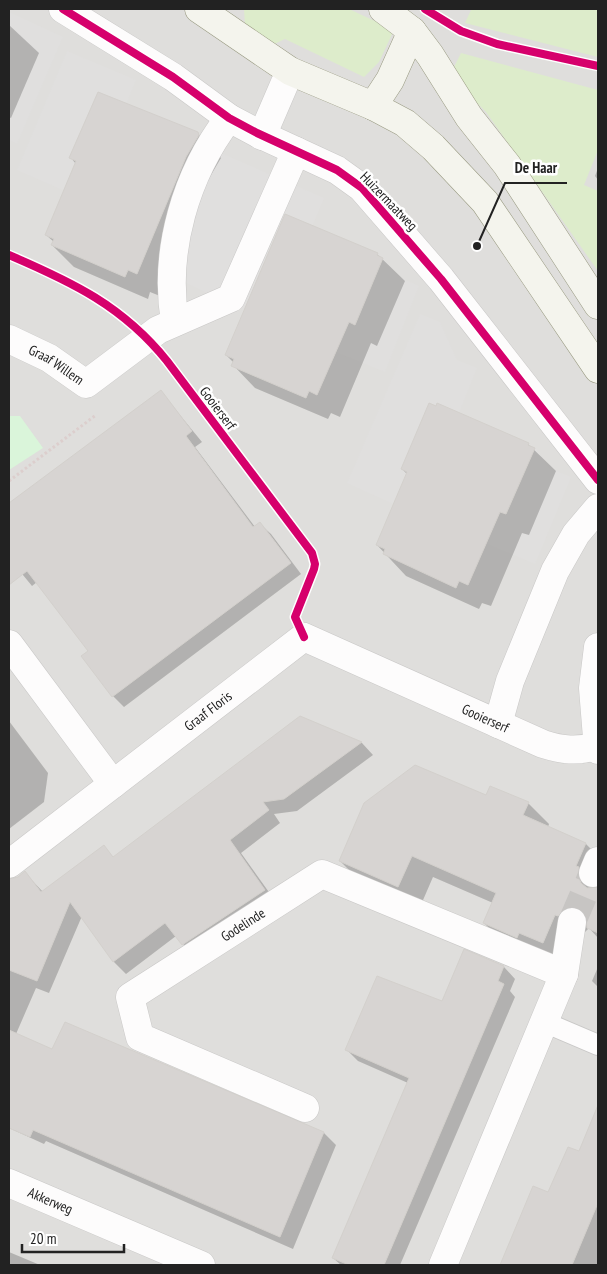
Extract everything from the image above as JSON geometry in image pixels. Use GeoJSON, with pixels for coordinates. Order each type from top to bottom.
{"type":"FeatureCollection","features":[{"type":"Feature","properties":{"kind":"main road"},"geometry":{"type":"LineString","coordinates":[[383,9],[412,31],[430,55],[469,117],[507,165],[598,305]]}},
{"type":"Feature","properties":{"kind":"main road"},"geometry":{"type":"LineString","coordinates":[[215,14],[290,71],[373,106],[405,122],[485,202],[518,248],[598,369]]}},
{"type":"Feature","properties":{"kind":"main road"},"geometry":{"type":"LineString","coordinates":[[373,106],[394,72],[412,31]]}},
{"type":"Feature","properties":{"kind":"street","name":"Huizermaatweg"},"geometry":{"type":"LineString","coordinates":[[64,9],[173,77],[230,118],[262,136],[347,176],[381,206],[442,279],[598,480]]}},
{"type":"Feature","properties":{"kind":"street"},"geometry":{"type":"LineString","coordinates":[[262,136],[290,71]]}},
{"type":"Feature","properties":{"kind":"street"},"geometry":{"type":"LineString","coordinates":[[230,118],[209,148],[178,222],[172,276],[175,322],[230,298],[296,151]]}},
{"type":"Feature","properties":{"kind":"street","name":"Graaf Willem"},"geometry":{"type":"LineString","coordinates":[[9,339],[49,358],[86,384],[149,338],[175,322]]}},
{"type":"Feature","properties":{"kind":"street"},"geometry":{"type":"LineString","coordinates":[[498,724],[510,680],[556,571],[576,534],[598,508]]}},
{"type":"Feature","properties":{"kind":"street","name":"Gooierserf"},"geometry":{"type":"LineString","coordinates":[[304,637],[560,750],[574,751],[597,748]]}},
{"type":"Feature","properties":{"kind":"street","name":"Graaf Floris"},"geometry":{"type":"LineString","coordinates":[[9,864],[304,637]]}},
{"type":"Feature","properties":{"kind":"street"},"geometry":{"type":"LineString","coordinates":[[9,644],[113,784]]}},
{"type":"Feature","properties":{"kind":"street"},"geometry":{"type":"LineString","coordinates":[[597,748],[593,688],[598,647]]}},
{"type":"Feature","properties":{"kind":"street","name":"Godelinde"},"geometry":{"type":"LineString","coordinates":[[305,1108],[140,1037],[130,997],[322,874],[564,974]]}},
{"type":"Feature","properties":{"kind":"street"},"geometry":{"type":"LineString","coordinates":[[443,1265],[564,974],[572,922]]}},
{"type":"Feature","properties":{"kind":"street","name":"Akkerweg"},"geometry":{"type":"LineString","coordinates":[[9,1183],[201,1265]]}},
{"type":"Feature","properties":{"kind":"lane"},"geometry":{"type":"LineString","coordinates":[[544,1022],[598,1045]]}},
{"type":"Feature","properties":{"kind":"path"},"geometry":{"type":"LineString","coordinates":[[9,481],[100,412]]}},
{"type":"Feature","properties":{"kind":"shaded area"},"geometry":{"type":"Polygon","coordinates":[[[9,9],[598,9],[598,1265],[9,1265],[9,9]]]}},
{"type":"Feature","properties":{"kind":"shaded area"},"geometry":{"type":"Polygon","coordinates":[[[9,12],[63,37],[17,144],[9,140],[9,12]]]}},
{"type":"Feature","properties":{"kind":"shaded area"},"geometry":{"type":"Polygon","coordinates":[[[67,51],[136,80],[88,201],[17,170],[67,51]]]}},
{"type":"Feature","properties":{"kind":"shaded area"},"geometry":{"type":"Polygon","coordinates":[[[184,137],[324,198],[271,324],[160,270],[165,236],[147,229],[184,137]]]}},
{"type":"Feature","properties":{"kind":"shaded area"},"geometry":{"type":"Polygon","coordinates":[[[362,250],[384,260],[399,277],[419,286],[385,372],[321,346],[362,250]]]}},
{"type":"Feature","properties":{"kind":"shaded area"},"geometry":{"type":"Polygon","coordinates":[[[420,314],[440,322],[457,360],[477,368],[418,515],[347,483],[420,314]]]}},
{"type":"Feature","properties":{"kind":"shaded area"},"geometry":{"type":"Polygon","coordinates":[[[509,438],[536,449],[549,468],[571,477],[535,564],[469,536],[509,438]]]}},
{"type":"Feature","properties":{"kind":"green space"},"geometry":{"type":"Polygon","coordinates":[[[244,9],[349,9],[394,30],[379,62],[364,77],[285,39],[268,47],[245,26],[244,9]]]}},
{"type":"Feature","properties":{"kind":"green space"},"geometry":{"type":"Polygon","coordinates":[[[468,9],[598,9],[598,57],[465,23],[471,10],[468,9]]]}},
{"type":"Feature","properties":{"kind":"green space"},"geometry":{"type":"Polygon","coordinates":[[[461,53],[598,90],[598,150],[584,185],[598,191],[598,271],[486,112],[467,93],[453,69],[461,53]]]}},
{"type":"Feature","properties":{"kind":"green space"},"geometry":{"type":"Polygon","coordinates":[[[9,416],[20,416],[43,448],[9,470],[9,416]]]}},
{"type":"Feature","properties":{"kind":"building"},"geometry":{"type":"Polygon","coordinates":[[[98,92],[198,132],[199,135],[186,157],[137,274],[128,270],[125,277],[51,245],[54,239],[45,235],[76,161],[69,158],[98,92]]]}},
{"type":"Feature","properties":{"kind":"building"},"geometry":{"type":"Polygon","coordinates":[[[285,214],[378,253],[377,255],[383,258],[355,325],[349,322],[317,395],[309,391],[306,398],[231,366],[234,359],[225,355],[285,214]]]}},
{"type":"Feature","properties":{"kind":"building"},"geometry":{"type":"Polygon","coordinates":[[[161,390],[192,431],[186,436],[253,527],[260,522],[291,563],[112,697],[81,656],[88,651],[27,571],[9,585],[9,503],[161,390]]]}},
{"type":"Feature","properties":{"kind":"building"},"geometry":{"type":"Polygon","coordinates":[[[429,403],[436,406],[437,403],[529,443],[528,445],[535,448],[506,514],[500,512],[468,585],[459,581],[456,588],[383,554],[385,549],[376,545],[407,472],[401,469],[429,403]]]}},
{"type":"Feature","properties":{"kind":"building"},"geometry":{"type":"Polygon","coordinates":[[[300,716],[362,742],[284,799],[263,802],[269,810],[230,840],[265,890],[182,945],[165,923],[113,962],[70,902],[37,981],[9,970],[9,879],[18,877],[25,871],[41,892],[104,845],[113,857],[300,716]]]}},
{"type":"Feature","properties":{"kind":"building"},"geometry":{"type":"Polygon","coordinates":[[[415,765],[486,795],[490,786],[529,802],[523,815],[586,843],[576,866],[579,867],[578,875],[581,883],[587,888],[598,887],[598,933],[587,928],[586,916],[581,910],[574,907],[566,908],[558,916],[555,915],[543,943],[519,933],[517,938],[483,923],[496,893],[412,856],[398,887],[339,861],[364,803],[415,765]]]}},
{"type":"Feature","properties":{"kind":"building"},"geometry":{"type":"Polygon","coordinates":[[[464,949],[504,966],[498,981],[504,984],[384,1265],[349,1265],[332,1258],[409,1078],[345,1050],[377,976],[442,1001],[464,949]]]}},
{"type":"Feature","properties":{"kind":"building"},"geometry":{"type":"Polygon","coordinates":[[[65,1022],[324,1132],[280,1237],[33,1130],[30,1137],[9,1128],[9,1030],[52,1049],[65,1022]]]}},
{"type":"Feature","properties":{"kind":"building"},"geometry":{"type":"Polygon","coordinates":[[[598,1105],[598,1203],[572,1265],[500,1265],[533,1186],[548,1192],[568,1147],[579,1151],[598,1105]]]}},
{"type":"Feature","properties":{"kind":"tunnel"},"geometry":{"type":"LineString","coordinates":[[572,922],[593,873]]}},
{"type":"Feature","properties":{"kind":"cycle path"},"geometry":{"type":"LineString","coordinates":[[63,9],[173,77],[229,118],[337,170],[362,188],[441,279],[598,480]]}},
{"type":"Feature","properties":{"kind":"cycle path"},"geometry":{"type":"LineString","coordinates":[[425,9],[461,31],[497,44],[598,66]]}},
{"type":"Feature","properties":{"kind":"cycle path"},"geometry":{"type":"LineString","coordinates":[[9,255],[54,275],[114,310],[133,325],[167,361],[312,553],[315,564],[314,569],[295,617],[304,637]]}},
{"type":"Feature","properties":{"kind":"place","name":"De Haar"},"geometry":{"type":"Point","coordinates":[477,246]}}]}
